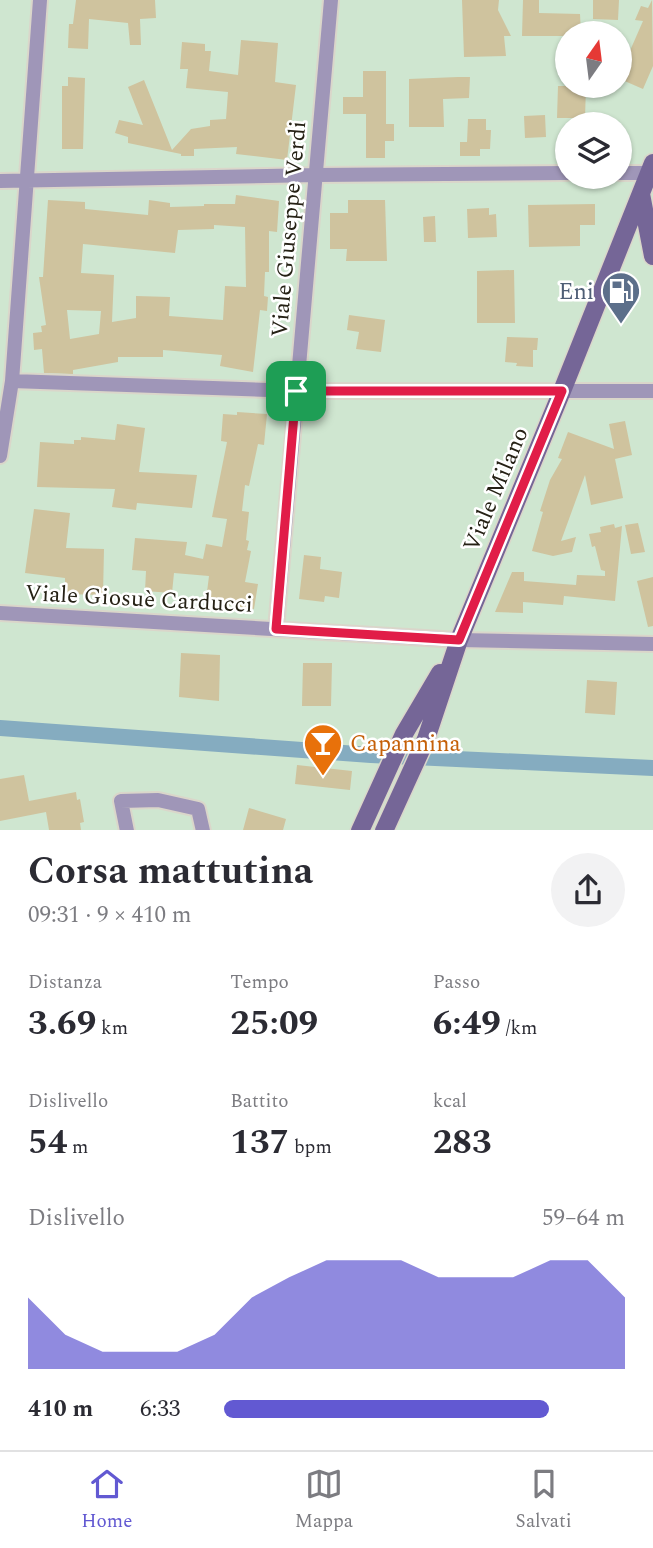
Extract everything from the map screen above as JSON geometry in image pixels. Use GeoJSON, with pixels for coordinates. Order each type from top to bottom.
{"type":"FeatureCollection","features":[{"type":"Feature","properties":{"kind":"street"},"geometry":{"type":"LineString","coordinates":[[0,456],[12,381],[29,181],[40,0]]}},
{"type":"Feature","properties":{"kind":"street","name":"Viale Giuseppe Verdi"},"geometry":{"type":"LineString","coordinates":[[276,629],[331,0]]}},
{"type":"Feature","properties":{"kind":"street"},"geometry":{"type":"LineString","coordinates":[[632,172],[652,169]]}},
{"type":"Feature","properties":{"kind":"street","name":"Viale Milano"},"geometry":{"type":"LineString","coordinates":[[384,830],[426,739],[459,640],[652,169]]}},
{"type":"Feature","properties":{"kind":"street"},"geometry":{"type":"LineString","coordinates":[[0,181],[555,173]]}},
{"type":"Feature","properties":{"kind":"street"},"geometry":{"type":"LineString","coordinates":[[641,194],[653,256]]}},
{"type":"Feature","properties":{"kind":"street"},"geometry":{"type":"LineString","coordinates":[[624,235],[638,229],[649,236]]}},
{"type":"Feature","properties":{"kind":"street"},"geometry":{"type":"LineString","coordinates":[[12,381],[296,391],[653,391]]}},
{"type":"Feature","properties":{"kind":"street","name":"Viale Giosuè Carducci"},"geometry":{"type":"LineString","coordinates":[[0,613],[459,640],[653,644]]}},
{"type":"Feature","properties":{"kind":"street","name":"Viale Milano"},"geometry":{"type":"LineString","coordinates":[[360,830],[404,734],[459,640]]}},
{"type":"Feature","properties":{"kind":"street"},"geometry":{"type":"LineString","coordinates":[[127,830],[121,802],[158,800],[198,809],[203,830]]}},
{"type":"Feature","properties":{"kind":"green space"},"geometry":{"type":"Polygon","coordinates":[[[0,0],[653,0],[653,830],[0,830],[0,0]]]}},
{"type":"Feature","properties":{"kind":"building"},"geometry":{"type":"Polygon","coordinates":[[[76,0],[155,0],[156,18],[140,19],[141,45],[130,45],[128,23],[89,19],[88,49],[68,48],[69,24],[73,24],[76,0]]]}},
{"type":"Feature","properties":{"kind":"building"},"geometry":{"type":"Polygon","coordinates":[[[462,0],[499,0],[498,10],[511,36],[504,36],[506,56],[464,57],[462,0]]]}},
{"type":"Feature","properties":{"kind":"building"},"geometry":{"type":"Polygon","coordinates":[[[523,0],[539,0],[539,13],[580,14],[580,21],[555,21],[555,36],[522,36],[523,0]]]}},
{"type":"Feature","properties":{"kind":"building"},"geometry":{"type":"Polygon","coordinates":[[[593,0],[619,0],[618,20],[593,19],[593,0]]]}},
{"type":"Feature","properties":{"kind":"building"},"geometry":{"type":"Polygon","coordinates":[[[652,0],[653,66],[643,89],[632,84],[632,46],[643,21],[635,20],[641,6],[648,8],[652,0]]]}},
{"type":"Feature","properties":{"kind":"building"},"geometry":{"type":"Polygon","coordinates":[[[241,40],[278,43],[275,82],[296,85],[287,160],[236,154],[237,147],[194,149],[194,156],[181,156],[128,143],[128,137],[115,133],[119,120],[143,125],[128,87],[144,80],[172,150],[191,129],[210,126],[210,120],[226,119],[228,92],[186,88],[188,69],[180,69],[182,42],[205,44],[205,51],[211,51],[209,71],[238,75],[241,40]]]}},
{"type":"Feature","properties":{"kind":"building"},"geometry":{"type":"Polygon","coordinates":[[[363,71],[386,71],[386,124],[394,124],[394,141],[385,141],[385,158],[366,158],[366,114],[343,114],[343,97],[363,97],[363,71]]]}},
{"type":"Feature","properties":{"kind":"building"},"geometry":{"type":"Polygon","coordinates":[[[68,77],[85,78],[83,149],[62,149],[62,86],[68,86],[68,77]]]}},
{"type":"Feature","properties":{"kind":"building"},"geometry":{"type":"Polygon","coordinates":[[[470,77],[469,98],[443,99],[444,127],[409,127],[409,79],[470,77]]]}},
{"type":"Feature","properties":{"kind":"building"},"geometry":{"type":"Polygon","coordinates":[[[558,98],[586,98],[585,112],[557,112],[558,98]]]}},
{"type":"Feature","properties":{"kind":"building"},"geometry":{"type":"Polygon","coordinates":[[[545,115],[546,137],[525,138],[524,116],[545,115]]]}},
{"type":"Feature","properties":{"kind":"building"},"geometry":{"type":"Polygon","coordinates":[[[468,119],[486,119],[486,130],[491,130],[490,149],[480,149],[480,156],[460,156],[460,142],[467,142],[468,119]]]}},
{"type":"Feature","properties":{"kind":"building"},"geometry":{"type":"Polygon","coordinates":[[[236,195],[279,201],[277,232],[269,231],[269,272],[265,272],[264,296],[268,297],[267,311],[260,310],[253,372],[220,366],[222,355],[163,350],[163,357],[118,357],[118,362],[73,370],[73,374],[44,373],[42,349],[34,350],[33,333],[42,332],[41,326],[46,325],[39,277],[43,277],[48,200],[85,202],[85,209],[148,215],[149,200],[170,203],[170,207],[235,204],[236,195]],[[214,225],[214,229],[178,230],[175,253],[83,244],[81,273],[114,275],[112,322],[136,318],[136,296],[170,297],[169,316],[223,320],[225,286],[246,287],[245,227],[214,225]],[[67,310],[70,339],[99,334],[101,311],[67,310]]]}},
{"type":"Feature","properties":{"kind":"building"},"geometry":{"type":"Polygon","coordinates":[[[348,200],[385,200],[387,261],[346,261],[347,249],[330,249],[330,213],[348,213],[348,200]]]}},
{"type":"Feature","properties":{"kind":"building"},"geometry":{"type":"Polygon","coordinates":[[[595,204],[595,225],[580,225],[580,246],[529,247],[528,205],[595,204]]]}},
{"type":"Feature","properties":{"kind":"building"},"geometry":{"type":"Polygon","coordinates":[[[489,208],[489,215],[496,214],[497,237],[468,238],[467,209],[489,208]]]}},
{"type":"Feature","properties":{"kind":"building"},"geometry":{"type":"Polygon","coordinates":[[[435,216],[436,242],[424,242],[423,217],[435,216]]]}},
{"type":"Feature","properties":{"kind":"building"},"geometry":{"type":"Polygon","coordinates":[[[514,270],[515,323],[477,323],[477,271],[514,270]]]}},
{"type":"Feature","properties":{"kind":"building"},"geometry":{"type":"Polygon","coordinates":[[[349,315],[385,320],[381,352],[356,349],[359,332],[347,330],[349,315]]]}},
{"type":"Feature","properties":{"kind":"building"},"geometry":{"type":"Polygon","coordinates":[[[507,337],[538,338],[537,350],[533,350],[533,367],[505,362],[507,337]]]}},
{"type":"Feature","properties":{"kind":"building"},"geometry":{"type":"Polygon","coordinates":[[[237,412],[267,414],[264,445],[258,444],[249,486],[245,485],[242,511],[249,512],[246,540],[249,541],[247,550],[251,551],[245,582],[258,584],[254,609],[206,600],[209,576],[174,573],[172,593],[145,591],[146,571],[132,570],[135,538],[187,542],[185,555],[203,559],[206,544],[222,547],[227,519],[212,517],[227,442],[221,441],[223,414],[237,415],[237,412]]]}},
{"type":"Feature","properties":{"kind":"building"},"geometry":{"type":"Polygon","coordinates":[[[625,421],[632,455],[615,459],[623,498],[591,505],[585,475],[561,541],[576,537],[572,552],[553,556],[532,551],[543,512],[540,511],[550,480],[562,459],[558,458],[568,432],[614,449],[609,424],[625,421]]]}},
{"type":"Feature","properties":{"kind":"building"},"geometry":{"type":"Polygon","coordinates":[[[117,424],[145,428],[139,472],[197,475],[192,508],[137,503],[136,510],[112,507],[115,489],[37,487],[40,442],[74,444],[74,440],[81,440],[81,437],[115,440],[117,424]]]}},
{"type":"Feature","properties":{"kind":"building"},"geometry":{"type":"Polygon","coordinates":[[[34,509],[70,513],[66,548],[104,549],[103,595],[65,594],[65,578],[25,573],[34,509]]]}},
{"type":"Feature","properties":{"kind":"building"},"geometry":{"type":"Polygon","coordinates":[[[638,523],[645,552],[631,554],[625,525],[638,523]]]}},
{"type":"Feature","properties":{"kind":"building"},"geometry":{"type":"Polygon","coordinates":[[[614,524],[615,528],[622,526],[615,601],[564,596],[563,605],[523,602],[523,613],[495,612],[512,572],[524,572],[524,581],[576,585],[577,575],[605,576],[589,534],[601,532],[600,527],[614,524]]]}},
{"type":"Feature","properties":{"kind":"building"},"geometry":{"type":"Polygon","coordinates":[[[304,555],[321,557],[320,569],[342,572],[339,598],[325,596],[324,602],[299,599],[304,555]]]}},
{"type":"Feature","properties":{"kind":"building"},"geometry":{"type":"Polygon","coordinates":[[[653,577],[653,626],[648,627],[637,581],[653,577]]]}},
{"type":"Feature","properties":{"kind":"building"},"geometry":{"type":"Polygon","coordinates":[[[181,653],[220,655],[219,701],[179,697],[181,653]]]}},
{"type":"Feature","properties":{"kind":"building"},"geometry":{"type":"Polygon","coordinates":[[[303,663],[332,663],[331,706],[302,706],[303,663]]]}},
{"type":"Feature","properties":{"kind":"building"},"geometry":{"type":"Polygon","coordinates":[[[587,680],[617,682],[615,715],[585,713],[587,680]]]}},
{"type":"Feature","properties":{"kind":"building","name":"Capannina"},"geometry":{"type":"Polygon","coordinates":[[[297,765],[352,771],[350,790],[295,784],[297,765]]]}},
{"type":"Feature","properties":{"kind":"building"},"geometry":{"type":"Polygon","coordinates":[[[24,775],[29,801],[76,792],[84,822],[80,823],[81,830],[49,830],[46,812],[0,821],[0,779],[24,775]]]}},
{"type":"Feature","properties":{"kind":"building"},"geometry":{"type":"Polygon","coordinates":[[[249,808],[286,819],[283,830],[243,830],[249,808]]]}},
{"type":"Feature","properties":{"kind":"waterway"},"geometry":{"type":"LineString","coordinates":[[0,728],[371,755],[653,768]]}},
{"type":"Feature","properties":{"kind":"place","name":"Eni"},"geometry":{"type":"Point","coordinates":[621,325]}},
{"type":"Feature","properties":{"kind":"place","name":"Capannina"},"geometry":{"type":"Point","coordinates":[323,777]}},
{"type":"Feature","properties":{"kind":"route"},"geometry":{"type":"LineString","coordinates":[[296,391],[562,391],[459,640],[276,629],[296,391]]}}]}
